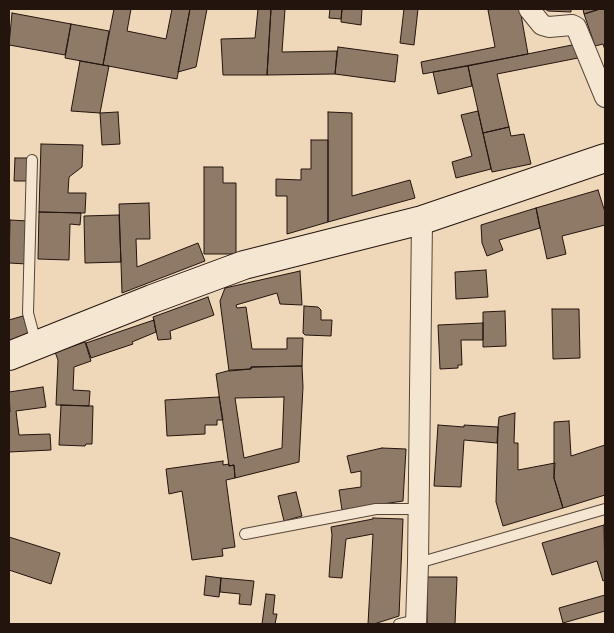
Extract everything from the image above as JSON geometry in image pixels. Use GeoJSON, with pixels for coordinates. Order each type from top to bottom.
{"type":"FeatureCollection","features":[{"type":"Feature","properties":{"kind":"street"},"geometry":{"type":"LineString","coordinates":[[528,9],[542,25],[572,25],[576,27],[605,97]]}},
{"type":"Feature","properties":{"kind":"street"},"geometry":{"type":"LineString","coordinates":[[9,356],[152,298],[244,265],[422,220],[605,158]]}},
{"type":"Feature","properties":{"kind":"street"},"geometry":{"type":"LineString","coordinates":[[410,623],[418,563],[422,220]]}},
{"type":"Feature","properties":{"kind":"lane"},"geometry":{"type":"LineString","coordinates":[[32,160],[28,314],[37,346]]}},
{"type":"Feature","properties":{"kind":"lane"},"geometry":{"type":"LineString","coordinates":[[245,534],[376,509],[418,509]]}},
{"type":"Feature","properties":{"kind":"lane"},"geometry":{"type":"LineString","coordinates":[[418,563],[605,510]]}},
{"type":"Feature","properties":{"kind":"building"},"geometry":{"type":"Polygon","coordinates":[[[114,9],[131,9],[127,31],[166,39],[172,9],[190,9],[177,79],[103,65],[114,9]]]}},
{"type":"Feature","properties":{"kind":"building"},"geometry":{"type":"Polygon","coordinates":[[[190,9],[207,9],[196,67],[178,72],[190,9]]]}},
{"type":"Feature","properties":{"kind":"building"},"geometry":{"type":"Polygon","coordinates":[[[258,9],[271,9],[267,75],[223,75],[221,39],[255,38],[258,9]]]}},
{"type":"Feature","properties":{"kind":"building"},"geometry":{"type":"Polygon","coordinates":[[[271,9],[285,9],[282,52],[337,51],[335,74],[267,75],[271,9]]]}},
{"type":"Feature","properties":{"kind":"building"},"geometry":{"type":"Polygon","coordinates":[[[330,9],[342,9],[341,19],[329,18],[330,9]]]}},
{"type":"Feature","properties":{"kind":"building"},"geometry":{"type":"Polygon","coordinates":[[[342,9],[362,9],[361,25],[341,22],[342,9]]]}},
{"type":"Feature","properties":{"kind":"building"},"geometry":{"type":"Polygon","coordinates":[[[404,9],[418,9],[414,45],[400,43],[404,9]]]}},
{"type":"Feature","properties":{"kind":"building"},"geometry":{"type":"Polygon","coordinates":[[[520,9],[528,54],[423,74],[421,62],[495,47],[488,10],[520,9]]]}},
{"type":"Feature","properties":{"kind":"building"},"geometry":{"type":"Polygon","coordinates":[[[545,9],[571,9],[571,12],[548,11],[545,9]]]}},
{"type":"Feature","properties":{"kind":"building"},"geometry":{"type":"Polygon","coordinates":[[[583,9],[600,9],[584,14],[583,9]]]}},
{"type":"Feature","properties":{"kind":"building"},"geometry":{"type":"Polygon","coordinates":[[[605,9],[605,50],[603,44],[595,46],[584,14],[605,9]]]}},
{"type":"Feature","properties":{"kind":"building"},"geometry":{"type":"Polygon","coordinates":[[[12,13],[71,24],[65,55],[9,45],[12,13]]]}},
{"type":"Feature","properties":{"kind":"building"},"geometry":{"type":"Polygon","coordinates":[[[71,24],[109,31],[103,65],[65,58],[71,24]]]}},
{"type":"Feature","properties":{"kind":"building"},"geometry":{"type":"Polygon","coordinates":[[[572,45],[583,57],[497,74],[509,127],[483,133],[468,66],[572,45]]]}},
{"type":"Feature","properties":{"kind":"building"},"geometry":{"type":"Polygon","coordinates":[[[338,47],[398,55],[395,82],[335,74],[338,47]]]}},
{"type":"Feature","properties":{"kind":"building"},"geometry":{"type":"Polygon","coordinates":[[[80,61],[109,66],[100,113],[71,111],[80,61]]]}},
{"type":"Feature","properties":{"kind":"building"},"geometry":{"type":"Polygon","coordinates":[[[468,66],[472,86],[438,94],[433,72],[468,66]]]}},
{"type":"Feature","properties":{"kind":"building"},"geometry":{"type":"Polygon","coordinates":[[[478,111],[491,169],[456,178],[452,162],[472,156],[461,115],[478,111]]]}},
{"type":"Feature","properties":{"kind":"building"},"geometry":{"type":"Polygon","coordinates":[[[118,112],[120,144],[102,145],[100,113],[118,112]]]}},
{"type":"Feature","properties":{"kind":"building"},"geometry":{"type":"Polygon","coordinates":[[[328,112],[352,113],[352,196],[410,180],[415,198],[328,222],[328,112]]]}},
{"type":"Feature","properties":{"kind":"building"},"geometry":{"type":"Polygon","coordinates":[[[509,127],[511,136],[524,134],[531,164],[492,172],[483,133],[509,127]]]}},
{"type":"Feature","properties":{"kind":"building"},"geometry":{"type":"Polygon","coordinates":[[[311,140],[328,140],[328,222],[287,234],[287,196],[276,196],[276,179],[301,180],[301,169],[311,169],[311,140]]]}},
{"type":"Feature","properties":{"kind":"building"},"geometry":{"type":"Polygon","coordinates":[[[41,144],[83,145],[82,167],[69,177],[68,193],[86,193],[85,213],[39,212],[41,144]]]}},
{"type":"Feature","properties":{"kind":"building"},"geometry":{"type":"Polygon","coordinates":[[[15,158],[31,158],[30,181],[14,181],[15,158]]]}},
{"type":"Feature","properties":{"kind":"building"},"geometry":{"type":"Polygon","coordinates":[[[204,167],[223,167],[223,183],[236,183],[236,254],[204,254],[204,167]]]}},
{"type":"Feature","properties":{"kind":"building"},"geometry":{"type":"Polygon","coordinates":[[[598,190],[605,212],[605,225],[562,236],[566,254],[547,259],[536,208],[598,190]]]}},
{"type":"Feature","properties":{"kind":"building"},"geometry":{"type":"Polygon","coordinates":[[[149,203],[150,239],[136,239],[137,267],[198,243],[205,261],[122,293],[119,204],[149,203]]]}},
{"type":"Feature","properties":{"kind":"building"},"geometry":{"type":"Polygon","coordinates":[[[536,208],[540,228],[499,240],[503,250],[487,256],[482,243],[481,225],[536,208]]]}},
{"type":"Feature","properties":{"kind":"building"},"geometry":{"type":"Polygon","coordinates":[[[39,212],[81,213],[80,225],[70,224],[69,260],[38,259],[39,212]]]}},
{"type":"Feature","properties":{"kind":"building"},"geometry":{"type":"Polygon","coordinates":[[[119,215],[121,262],[85,263],[84,216],[119,215]]]}},
{"type":"Feature","properties":{"kind":"building"},"geometry":{"type":"Polygon","coordinates":[[[10,220],[28,221],[27,264],[9,263],[10,220]]]}},
{"type":"Feature","properties":{"kind":"building"},"geometry":{"type":"Polygon","coordinates":[[[486,270],[488,297],[456,299],[455,272],[486,270]]]}},
{"type":"Feature","properties":{"kind":"building"},"geometry":{"type":"Polygon","coordinates":[[[300,271],[302,305],[280,304],[277,293],[236,305],[237,308],[246,307],[252,349],[287,349],[287,338],[303,338],[302,366],[251,367],[251,369],[229,371],[220,301],[225,288],[300,271]]]}},
{"type":"Feature","properties":{"kind":"building"},"geometry":{"type":"Polygon","coordinates":[[[208,297],[214,315],[170,331],[171,339],[158,340],[153,317],[208,297]]]}},
{"type":"Feature","properties":{"kind":"building"},"geometry":{"type":"Polygon","coordinates":[[[304,306],[318,307],[321,310],[321,320],[332,320],[331,336],[305,335],[303,333],[304,306]]]}},
{"type":"Feature","properties":{"kind":"building"},"geometry":{"type":"Polygon","coordinates":[[[552,309],[579,309],[580,358],[553,359],[552,309]]]}},
{"type":"Feature","properties":{"kind":"building"},"geometry":{"type":"Polygon","coordinates":[[[505,311],[506,346],[483,347],[483,312],[505,311]]]}},
{"type":"Feature","properties":{"kind":"building"},"geometry":{"type":"Polygon","coordinates":[[[23,316],[29,334],[9,341],[9,320],[23,316]]]}},
{"type":"Feature","properties":{"kind":"building"},"geometry":{"type":"Polygon","coordinates":[[[154,320],[156,332],[132,342],[133,344],[91,358],[86,343],[154,320]]]}},
{"type":"Feature","properties":{"kind":"building"},"geometry":{"type":"Polygon","coordinates":[[[483,323],[483,340],[461,340],[462,365],[458,365],[458,368],[440,369],[438,325],[483,323]]]}},
{"type":"Feature","properties":{"kind":"building"},"geometry":{"type":"Polygon","coordinates":[[[85,342],[91,361],[74,367],[73,390],[90,391],[89,406],[56,405],[58,360],[55,352],[85,342]]]}},
{"type":"Feature","properties":{"kind":"building"},"geometry":{"type":"Polygon","coordinates":[[[302,366],[303,387],[299,462],[235,478],[234,465],[229,466],[216,374],[231,370],[251,369],[251,367],[302,366]],[[284,397],[235,398],[244,458],[282,448],[284,397]]]}},
{"type":"Feature","properties":{"kind":"building"},"geometry":{"type":"Polygon","coordinates":[[[43,387],[46,407],[16,411],[19,435],[50,434],[51,450],[9,452],[9,392],[43,387]]]}},
{"type":"Feature","properties":{"kind":"building"},"geometry":{"type":"Polygon","coordinates":[[[219,397],[223,420],[217,420],[217,425],[205,425],[205,434],[167,436],[165,400],[219,397]]]}},
{"type":"Feature","properties":{"kind":"building"},"geometry":{"type":"Polygon","coordinates":[[[61,405],[93,406],[92,444],[86,444],[85,446],[59,445],[61,405]]]}},
{"type":"Feature","properties":{"kind":"building"},"geometry":{"type":"Polygon","coordinates":[[[515,413],[514,443],[518,443],[518,470],[555,463],[554,478],[563,508],[503,526],[496,502],[499,417],[515,413]]]}},
{"type":"Feature","properties":{"kind":"building"},"geometry":{"type":"Polygon","coordinates":[[[569,421],[571,456],[605,445],[605,495],[563,508],[554,478],[554,422],[569,421]]]}},
{"type":"Feature","properties":{"kind":"building"},"geometry":{"type":"Polygon","coordinates":[[[438,425],[498,427],[497,443],[464,440],[461,487],[434,486],[438,425]]]}},
{"type":"Feature","properties":{"kind":"building"},"geometry":{"type":"Polygon","coordinates":[[[382,448],[406,449],[403,501],[342,510],[339,490],[361,487],[361,471],[351,473],[347,456],[382,448]]]}},
{"type":"Feature","properties":{"kind":"building"},"geometry":{"type":"Polygon","coordinates":[[[223,461],[223,465],[234,465],[235,478],[226,480],[235,547],[222,549],[223,556],[192,560],[182,491],[169,494],[166,469],[223,461]]]}},
{"type":"Feature","properties":{"kind":"building"},"geometry":{"type":"Polygon","coordinates":[[[296,492],[302,516],[284,521],[278,496],[296,492]]]}},
{"type":"Feature","properties":{"kind":"building"},"geometry":{"type":"Polygon","coordinates":[[[373,518],[403,519],[399,616],[368,624],[373,534],[346,539],[342,578],[329,577],[331,527],[373,518]]]}},
{"type":"Feature","properties":{"kind":"building"},"geometry":{"type":"Polygon","coordinates":[[[604,525],[605,580],[603,581],[597,561],[552,575],[542,543],[604,525]]]}},
{"type":"Feature","properties":{"kind":"building"},"geometry":{"type":"Polygon","coordinates":[[[9,537],[60,553],[51,584],[9,570],[9,537]]]}},
{"type":"Feature","properties":{"kind":"building"},"geometry":{"type":"Polygon","coordinates":[[[206,576],[221,578],[219,597],[204,595],[206,576]]]}},
{"type":"Feature","properties":{"kind":"building"},"geometry":{"type":"Polygon","coordinates":[[[427,577],[457,577],[455,624],[427,624],[427,577]]]}},
{"type":"Feature","properties":{"kind":"building"},"geometry":{"type":"Polygon","coordinates":[[[221,578],[254,581],[251,605],[239,604],[240,594],[220,592],[221,578]]]}},
{"type":"Feature","properties":{"kind":"building"},"geometry":{"type":"Polygon","coordinates":[[[266,594],[275,595],[273,614],[277,614],[275,624],[262,624],[266,594]]]}},
{"type":"Feature","properties":{"kind":"building"},"geometry":{"type":"Polygon","coordinates":[[[605,595],[605,611],[563,623],[559,608],[605,595]]]}}]}
